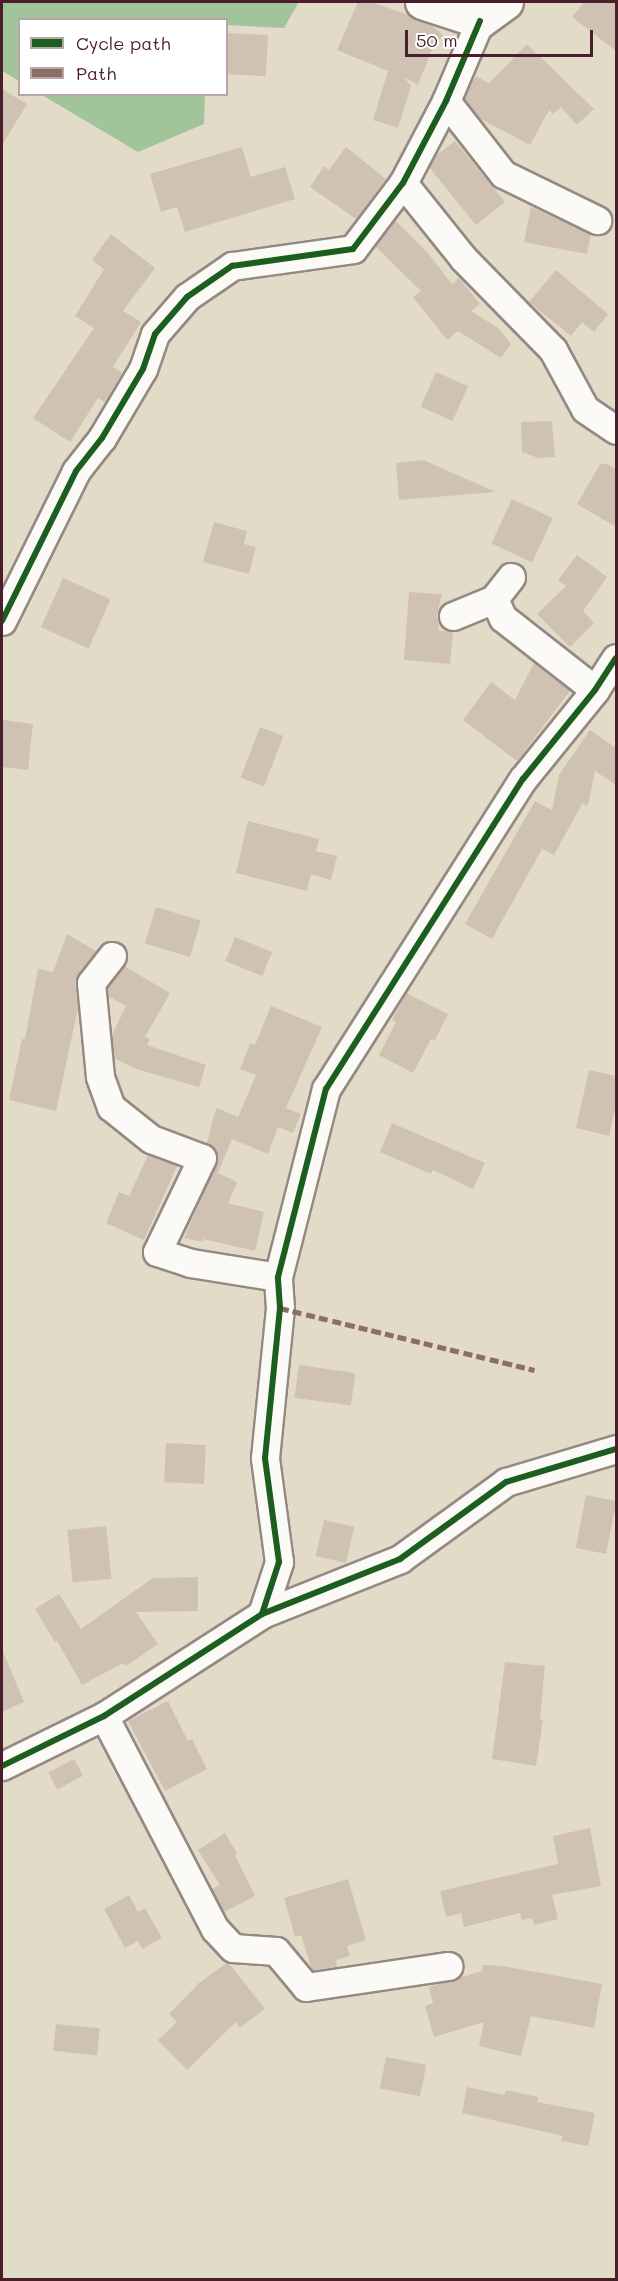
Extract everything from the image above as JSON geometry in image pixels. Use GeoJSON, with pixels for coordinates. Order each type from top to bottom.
{"type":"FeatureCollection","features":[{"type":"Feature","properties":{"kind":"street"},"geometry":{"type":"LineString","coordinates":[[424,2],[480,21]]}},
{"type":"Feature","properties":{"kind":"street"},"geometry":{"type":"LineString","coordinates":[[2,621],[76,471],[102,438],[143,369],[155,334],[187,297],[232,266],[353,249],[403,183],[446,101],[480,21],[506,2]]}},
{"type":"Feature","properties":{"kind":"street"},"geometry":{"type":"LineString","coordinates":[[446,101],[503,174],[597,220]]}},
{"type":"Feature","properties":{"kind":"street"},"geometry":{"type":"LineString","coordinates":[[403,183],[463,258],[553,350],[585,409],[616,430]]}},
{"type":"Feature","properties":{"kind":"street"},"geometry":{"type":"LineString","coordinates":[[453,616],[494,599],[511,577]]}},
{"type":"Feature","properties":{"kind":"street"},"geometry":{"type":"LineString","coordinates":[[494,599],[503,618],[595,690]]}},
{"type":"Feature","properties":{"kind":"street"},"geometry":{"type":"LineString","coordinates":[[262,1614],[279,1562],[265,1458],[280,1308],[278,1277],[326,1089],[524,779],[595,690],[616,658]]}},
{"type":"Feature","properties":{"kind":"street"},"geometry":{"type":"LineString","coordinates":[[111,956],[91,983],[100,1077],[111,1107],[151,1139],[202,1158],[157,1252],[191,1263],[278,1277]]}},
{"type":"Feature","properties":{"kind":"street"},"geometry":{"type":"LineString","coordinates":[[2,1766],[104,1716],[262,1614],[400,1559],[506,1482],[616,1449]]}},
{"type":"Feature","properties":{"kind":"street"},"geometry":{"type":"LineString","coordinates":[[104,1716],[216,1929],[233,1948],[276,1951],[306,1986],[448,1966]]}},
{"type":"Feature","properties":{"kind":"green space"},"geometry":{"type":"Polygon","coordinates":[[[2,2],[299,2],[284,28],[228,25],[228,18],[18,18],[18,80],[2,71],[2,2]]]}},
{"type":"Feature","properties":{"kind":"green space"},"geometry":{"type":"Polygon","coordinates":[[[44,96],[205,96],[204,124],[138,152],[44,96]]]}},
{"type":"Feature","properties":{"kind":"building"},"geometry":{"type":"Polygon","coordinates":[[[358,2],[371,2],[411,16],[431,25],[443,35],[432,49],[418,85],[404,77],[411,86],[398,128],[373,120],[388,71],[337,50],[358,2]]]}},
{"type":"Feature","properties":{"kind":"building"},"geometry":{"type":"Polygon","coordinates":[[[584,2],[616,2],[616,51],[572,17],[584,2]]]}},
{"type":"Feature","properties":{"kind":"building"},"geometry":{"type":"Polygon","coordinates":[[[228,33],[268,35],[266,76],[228,74],[228,33]]]}},
{"type":"Feature","properties":{"kind":"building"},"geometry":{"type":"Polygon","coordinates":[[[527,44],[594,109],[577,125],[561,107],[553,114],[549,110],[530,145],[479,118],[464,99],[476,76],[489,83],[527,44]]]}},
{"type":"Feature","properties":{"kind":"building"},"geometry":{"type":"Polygon","coordinates":[[[2,89],[27,104],[2,145],[2,89]]]}},
{"type":"Feature","properties":{"kind":"building"},"geometry":{"type":"Polygon","coordinates":[[[455,141],[505,202],[476,225],[429,167],[434,157],[455,141]]]}},
{"type":"Feature","properties":{"kind":"building"},"geometry":{"type":"Polygon","coordinates":[[[242,147],[251,177],[285,167],[295,199],[185,232],[177,207],[161,212],[150,174],[242,147]]]}},
{"type":"Feature","properties":{"kind":"building"},"geometry":{"type":"Polygon","coordinates":[[[346,147],[386,179],[356,219],[310,187],[324,166],[329,170],[346,147]]]}},
{"type":"Feature","properties":{"kind":"building"},"geometry":{"type":"Polygon","coordinates":[[[531,207],[591,234],[587,254],[524,242],[531,207]]]}},
{"type":"Feature","properties":{"kind":"building"},"geometry":{"type":"Polygon","coordinates":[[[395,220],[427,252],[452,284],[459,278],[480,304],[471,311],[498,328],[511,344],[501,358],[458,331],[447,340],[413,297],[421,291],[375,246],[395,220]]]}},
{"type":"Feature","properties":{"kind":"building"},"geometry":{"type":"Polygon","coordinates":[[[111,234],[155,268],[123,311],[141,322],[113,367],[122,373],[105,402],[98,398],[70,442],[33,418],[94,328],[75,316],[104,269],[92,260],[111,234]]]}},
{"type":"Feature","properties":{"kind":"building"},"geometry":{"type":"Polygon","coordinates":[[[556,270],[608,314],[594,332],[582,322],[571,336],[529,302],[556,270]]]}},
{"type":"Feature","properties":{"kind":"building"},"geometry":{"type":"Polygon","coordinates":[[[436,372],[468,386],[453,421],[421,407],[436,372]]]}},
{"type":"Feature","properties":{"kind":"building"},"geometry":{"type":"Polygon","coordinates":[[[552,421],[555,457],[538,458],[522,452],[521,422],[552,421]]]}},
{"type":"Feature","properties":{"kind":"building"},"geometry":{"type":"Polygon","coordinates":[[[423,460],[496,492],[399,500],[396,463],[423,460]]]}},
{"type":"Feature","properties":{"kind":"building"},"geometry":{"type":"Polygon","coordinates":[[[600,464],[607,464],[616,469],[616,527],[577,504],[600,464]]]}},
{"type":"Feature","properties":{"kind":"building"},"geometry":{"type":"Polygon","coordinates":[[[512,499],[553,518],[532,562],[491,543],[512,499]]]}},
{"type":"Feature","properties":{"kind":"building"},"geometry":{"type":"Polygon","coordinates":[[[214,522],[247,531],[244,544],[256,547],[249,574],[203,562],[214,522]]]}},
{"type":"Feature","properties":{"kind":"building"},"geometry":{"type":"Polygon","coordinates":[[[577,555],[607,577],[583,611],[594,623],[570,647],[537,614],[566,586],[558,580],[577,555]]]}},
{"type":"Feature","properties":{"kind":"building"},"geometry":{"type":"Polygon","coordinates":[[[63,578],[111,599],[89,648],[41,627],[63,578]]]}},
{"type":"Feature","properties":{"kind":"building"},"geometry":{"type":"Polygon","coordinates":[[[409,592],[442,594],[437,615],[439,631],[453,632],[450,664],[404,660],[409,592]]]}},
{"type":"Feature","properties":{"kind":"building"},"geometry":{"type":"Polygon","coordinates":[[[534,663],[570,691],[517,761],[463,720],[491,682],[515,700],[534,663]]]}},
{"type":"Feature","properties":{"kind":"building"},"geometry":{"type":"Polygon","coordinates":[[[3,720],[33,724],[28,770],[2,767],[3,720]]]}},
{"type":"Feature","properties":{"kind":"building"},"geometry":{"type":"Polygon","coordinates":[[[260,727],[283,736],[264,786],[241,777],[260,727]]]}},
{"type":"Feature","properties":{"kind":"building"},"geometry":{"type":"Polygon","coordinates":[[[590,730],[616,748],[616,785],[595,771],[588,805],[582,804],[554,855],[542,849],[492,939],[465,924],[535,801],[552,810],[559,775],[590,730]]]}},
{"type":"Feature","properties":{"kind":"building"},"geometry":{"type":"Polygon","coordinates":[[[248,821],[319,839],[316,851],[337,856],[331,880],[311,874],[307,891],[236,873],[248,821]]]}},
{"type":"Feature","properties":{"kind":"building"},"geometry":{"type":"Polygon","coordinates":[[[156,907],[201,921],[190,957],[145,943],[156,907]]]}},
{"type":"Feature","properties":{"kind":"building"},"geometry":{"type":"Polygon","coordinates":[[[67,934],[96,951],[79,973],[75,984],[78,1008],[56,1111],[9,1100],[22,1039],[25,1039],[38,969],[53,972],[67,934]]]}},
{"type":"Feature","properties":{"kind":"building"},"geometry":{"type":"Polygon","coordinates":[[[235,937],[272,952],[262,976],[225,961],[235,937]]]}},
{"type":"Feature","properties":{"kind":"building"},"geometry":{"type":"Polygon","coordinates":[[[124,966],[170,993],[145,1037],[150,1039],[147,1045],[206,1065],[199,1087],[136,1069],[114,1058],[112,1035],[126,1006],[108,996],[107,988],[124,966]]]}},
{"type":"Feature","properties":{"kind":"building"},"geometry":{"type":"Polygon","coordinates":[[[406,993],[448,1014],[435,1040],[431,1039],[413,1073],[379,1055],[396,1022],[392,1020],[406,993]]]}},
{"type":"Feature","properties":{"kind":"building"},"geometry":{"type":"Polygon","coordinates":[[[271,1006],[322,1027],[286,1108],[301,1114],[293,1133],[278,1127],[268,1154],[232,1139],[218,1173],[237,1182],[228,1203],[264,1212],[255,1251],[203,1239],[203,1242],[184,1238],[216,1164],[215,1149],[207,1143],[213,1118],[217,1108],[238,1117],[256,1075],[240,1069],[250,1043],[255,1045],[271,1006]]]}},
{"type":"Feature","properties":{"kind":"building"},"geometry":{"type":"Polygon","coordinates":[[[589,1070],[616,1076],[616,1104],[609,1136],[576,1128],[589,1070]]]}},
{"type":"Feature","properties":{"kind":"building"},"geometry":{"type":"Polygon","coordinates":[[[392,1123],[485,1163],[473,1189],[433,1170],[431,1174],[380,1152],[392,1123]]]}},
{"type":"Feature","properties":{"kind":"building"},"geometry":{"type":"Polygon","coordinates":[[[148,1155],[177,1166],[144,1240],[106,1223],[119,1192],[129,1196],[148,1155]]]}},
{"type":"Feature","properties":{"kind":"building"},"geometry":{"type":"Polygon","coordinates":[[[299,1365],[355,1373],[351,1406],[294,1398],[299,1365]]]}},
{"type":"Feature","properties":{"kind":"building"},"geometry":{"type":"Polygon","coordinates":[[[166,1443],[206,1445],[204,1484],[164,1482],[166,1443]]]}},
{"type":"Feature","properties":{"kind":"building"},"geometry":{"type":"Polygon","coordinates":[[[586,1495],[616,1501],[606,1554],[576,1548],[586,1495]]]}},
{"type":"Feature","properties":{"kind":"building"},"geometry":{"type":"Polygon","coordinates":[[[324,1520],[354,1527],[346,1563],[316,1556],[324,1520]]]}},
{"type":"Feature","properties":{"kind":"building"},"geometry":{"type":"Polygon","coordinates":[[[106,1526],[112,1579],[73,1583],[67,1530],[106,1526]]]}},
{"type":"Feature","properties":{"kind":"building"},"geometry":{"type":"Polygon","coordinates":[[[198,1577],[198,1611],[136,1612],[158,1644],[126,1666],[123,1663],[82,1685],[57,1641],[55,1642],[35,1609],[59,1594],[81,1629],[153,1578],[198,1577]]]}},
{"type":"Feature","properties":{"kind":"building"},"geometry":{"type":"Polygon","coordinates":[[[2,1649],[24,1702],[2,1712],[2,1649]]]}},
{"type":"Feature","properties":{"kind":"building"},"geometry":{"type":"Polygon","coordinates":[[[505,1662],[545,1666],[540,1719],[543,1720],[536,1766],[492,1759],[505,1662]]]}},
{"type":"Feature","properties":{"kind":"building"},"geometry":{"type":"Polygon","coordinates":[[[168,1701],[188,1741],[192,1739],[207,1769],[165,1791],[128,1721],[168,1701]]]}},
{"type":"Feature","properties":{"kind":"building"},"geometry":{"type":"Polygon","coordinates":[[[74,1759],[83,1776],[57,1789],[48,1773],[74,1759]]]}},
{"type":"Feature","properties":{"kind":"building"},"geometry":{"type":"Polygon","coordinates":[[[590,1828],[601,1886],[552,1895],[558,1919],[534,1925],[532,1918],[522,1920],[520,1913],[464,1927],[461,1913],[446,1917],[440,1891],[558,1864],[553,1836],[590,1828]]]}},
{"type":"Feature","properties":{"kind":"building"},"geometry":{"type":"Polygon","coordinates":[[[225,1833],[237,1854],[235,1855],[255,1896],[224,1912],[212,1889],[220,1885],[198,1850],[225,1833]]]}},
{"type":"Feature","properties":{"kind":"building"},"geometry":{"type":"Polygon","coordinates":[[[348,1879],[366,1940],[347,1946],[350,1956],[336,1960],[337,1967],[312,1970],[301,1935],[295,1937],[284,1898],[348,1879]]]}},
{"type":"Feature","properties":{"kind":"building"},"geometry":{"type":"Polygon","coordinates":[[[129,1895],[138,1912],[145,1908],[162,1938],[142,1949],[138,1941],[125,1948],[104,1909],[129,1895]]]}},
{"type":"Feature","properties":{"kind":"building"},"geometry":{"type":"Polygon","coordinates":[[[228,1962],[265,2009],[240,2028],[236,2022],[187,2070],[158,2040],[177,2022],[169,2014],[199,1983],[228,1962]]]}},
{"type":"Feature","properties":{"kind":"building"},"geometry":{"type":"Polygon","coordinates":[[[482,1965],[502,1966],[602,1984],[594,2028],[531,2016],[521,2056],[479,2046],[484,2022],[434,2037],[425,2006],[433,2003],[429,1987],[482,1971],[482,1965]]]}},
{"type":"Feature","properties":{"kind":"building"},"geometry":{"type":"Polygon","coordinates":[[[56,2024],[100,2029],[97,2055],[53,2051],[56,2024]]]}},
{"type":"Feature","properties":{"kind":"building"},"geometry":{"type":"Polygon","coordinates":[[[386,2057],[426,2065],[420,2096],[380,2088],[386,2057]]]}},
{"type":"Feature","properties":{"kind":"building"},"geometry":{"type":"Polygon","coordinates":[[[467,2087],[504,2095],[506,2090],[538,2097],[537,2102],[595,2113],[588,2146],[561,2141],[563,2136],[462,2113],[467,2087]]]}},
{"type":"Feature","properties":{"kind":"marked path"},"geometry":{"type":"LineString","coordinates":[[280,1308],[535,1370]]}},
{"type":"Feature","properties":{"kind":"cycle path"},"geometry":{"type":"LineString","coordinates":[[2,621],[76,471],[102,438],[143,369],[155,334],[187,297],[232,266],[353,249],[403,183],[446,101],[480,21]]}},
{"type":"Feature","properties":{"kind":"cycle path"},"geometry":{"type":"LineString","coordinates":[[262,1614],[279,1562],[265,1458],[280,1308],[278,1277],[326,1089],[523,779],[595,690],[616,658]]}},
{"type":"Feature","properties":{"kind":"cycle path"},"geometry":{"type":"LineString","coordinates":[[2,1766],[104,1716],[262,1614],[400,1559],[506,1482],[616,1449]]}}]}
